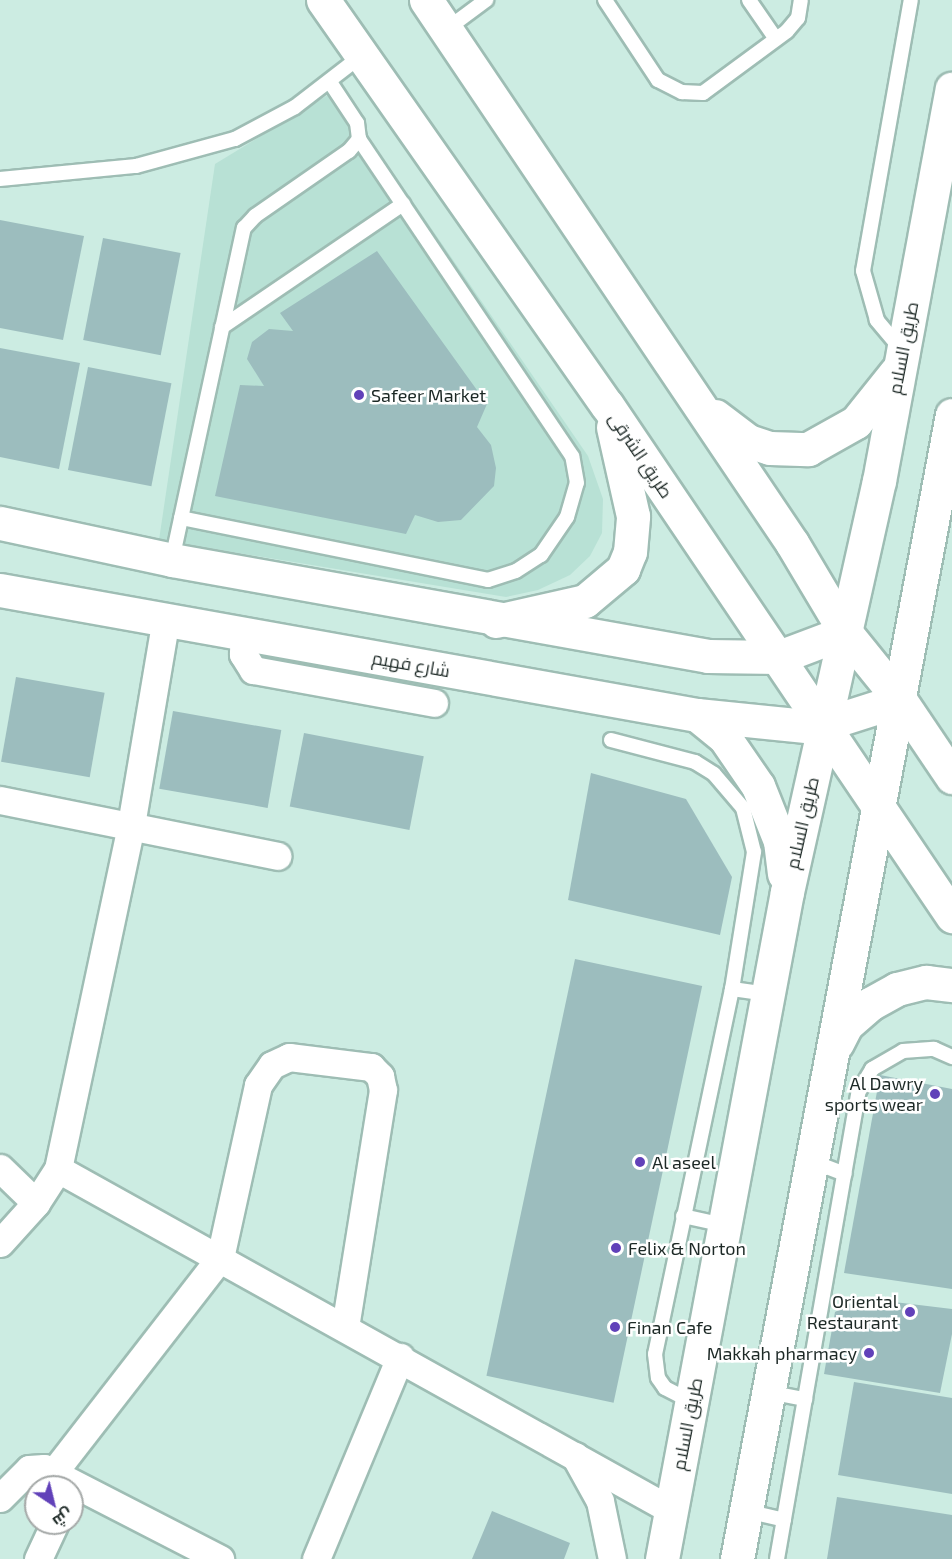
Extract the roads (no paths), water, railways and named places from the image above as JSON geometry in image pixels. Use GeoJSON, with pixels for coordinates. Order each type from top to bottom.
{"type":"FeatureCollection","features":[{"type":"Feature","properties":{"kind":"main road","name":"طريق الشرقى"},"geometry":{"type":"LineString","coordinates":[[323,0],[607,405],[952,915]]}},
{"type":"Feature","properties":{"kind":"main road"},"geometry":{"type":"LineString","coordinates":[[426,0],[792,543],[845,632],[900,700],[945,767]]}},
{"type":"Feature","properties":{"kind":"main road","name":"طريق السلام"},"geometry":{"type":"LineString","coordinates":[[662,1559],[787,892],[845,632],[901,360],[952,89]]}},
{"type":"Feature","properties":{"kind":"main road"},"geometry":{"type":"LineString","coordinates":[[694,400],[748,441],[770,448],[808,449],[856,422],[901,360]]}},
{"type":"Feature","properties":{"kind":"main road"},"geometry":{"type":"LineString","coordinates":[[496,621],[585,601],[617,578],[622,569],[630,552],[633,516],[607,405]]}},
{"type":"Feature","properties":{"kind":"main road"},"geometry":{"type":"LineString","coordinates":[[737,1559],[952,415]]}},
{"type":"Feature","properties":{"kind":"main road"},"geometry":{"type":"LineString","coordinates":[[0,523],[172,560],[496,621],[708,656],[779,657],[845,632]]}},
{"type":"Feature","properties":{"kind":"main road","name":"شارع فهيم"},"geometry":{"type":"LineString","coordinates":[[0,590],[697,715],[801,727],[824,725],[900,700]]}},
{"type":"Feature","properties":{"kind":"main road"},"geometry":{"type":"LineString","coordinates":[[918,592],[921,688],[945,767]]}},
{"type":"Feature","properties":{"kind":"main road"},"geometry":{"type":"LineString","coordinates":[[697,715],[725,738],[758,786],[780,841],[787,892]]}},
{"type":"Feature","properties":{"kind":"main road"},"geometry":{"type":"LineString","coordinates":[[831,1056],[846,1025],[870,1004],[897,989],[926,982],[952,985]]}},
{"type":"Feature","properties":{"kind":"street"},"geometry":{"type":"LineString","coordinates":[[0,1243],[36,1203],[58,1169],[131,825],[166,619]]}},
{"type":"Feature","properties":{"kind":"street"},"geometry":{"type":"LineString","coordinates":[[244,633],[243,654],[253,670],[434,704]]}},
{"type":"Feature","properties":{"kind":"street"},"geometry":{"type":"LineString","coordinates":[[0,800],[277,856]]}},
{"type":"Feature","properties":{"kind":"street"},"geometry":{"type":"LineString","coordinates":[[70,1475],[220,1258],[258,1085],[265,1073],[289,1057],[370,1067],[380,1076],[383,1090],[345,1327]]}},
{"type":"Feature","properties":{"kind":"street"},"geometry":{"type":"LineString","coordinates":[[0,1168],[36,1203]]}},
{"type":"Feature","properties":{"kind":"street"},"geometry":{"type":"LineString","coordinates":[[58,1169],[400,1357],[671,1510]]}},
{"type":"Feature","properties":{"kind":"street"},"geometry":{"type":"LineString","coordinates":[[316,1559],[400,1357]]}},
{"type":"Feature","properties":{"kind":"street"},"geometry":{"type":"LineString","coordinates":[[574,1455],[600,1501],[612,1559]]}},
{"type":"Feature","properties":{"kind":"street"},"geometry":{"type":"LineString","coordinates":[[0,1498],[29,1469],[44,1468],[56,1475]]}},
{"type":"Feature","properties":{"kind":"street"},"geometry":{"type":"LineString","coordinates":[[84,1490],[220,1559]]}},
{"type":"Feature","properties":{"kind":"street"},"geometry":{"type":"LineString","coordinates":[[38,1559],[49,1535]]}},
{"type":"Feature","properties":{"kind":"lane"},"geometry":{"type":"LineString","coordinates":[[447,29],[486,0]]}},
{"type":"Feature","properties":{"kind":"lane"},"geometry":{"type":"LineString","coordinates":[[605,0],[658,80],[682,92],[703,93],[776,39],[798,18],[801,0]]}},
{"type":"Feature","properties":{"kind":"lane"},"geometry":{"type":"LineString","coordinates":[[749,0],[776,39]]}},
{"type":"Feature","properties":{"kind":"lane"},"geometry":{"type":"LineString","coordinates":[[901,360],[877,320],[863,271],[911,0]]}},
{"type":"Feature","properties":{"kind":"lane"},"geometry":{"type":"LineString","coordinates":[[0,178],[136,166],[235,138],[295,107],[361,57]]}},
{"type":"Feature","properties":{"kind":"lane"},"geometry":{"type":"LineString","coordinates":[[181,518],[488,580],[516,571],[541,555],[567,517],[577,483],[572,456],[359,139],[357,123],[330,82]]}},
{"type":"Feature","properties":{"kind":"lane"},"geometry":{"type":"LineString","coordinates":[[172,560],[244,228],[255,216],[350,151],[359,139]]}},
{"type":"Feature","properties":{"kind":"lane"},"geometry":{"type":"LineString","coordinates":[[222,327],[403,204]]}},
{"type":"Feature","properties":{"kind":"lane"},"geometry":{"type":"LineString","coordinates":[[611,740],[695,762],[730,789],[743,808],[754,852],[732,989],[683,1216],[654,1366],[665,1388],[692,1401]]}},
{"type":"Feature","properties":{"kind":"lane"},"geometry":{"type":"LineString","coordinates":[[732,989],[768,994]]}},
{"type":"Feature","properties":{"kind":"lane"},"geometry":{"type":"LineString","coordinates":[[777,1559],[859,1091],[872,1069],[903,1051],[934,1049],[952,1057]]}},
{"type":"Feature","properties":{"kind":"lane"},"geometry":{"type":"LineString","coordinates":[[812,1161],[845,1174]]}},
{"type":"Feature","properties":{"kind":"lane"},"geometry":{"type":"LineString","coordinates":[[683,1216],[724,1225]]}},
{"type":"Feature","properties":{"kind":"lane"},"geometry":{"type":"LineString","coordinates":[[768,1392],[805,1398]]}},
{"type":"Feature","properties":{"kind":"lane"},"geometry":{"type":"LineString","coordinates":[[746,1511],[784,1520]]}},
{"type":"Feature","properties":{"kind":"place","name":"Safeer Market"},"geometry":{"type":"Point","coordinates":[359,395]}},
{"type":"Feature","properties":{"kind":"place","name":"Al Dawry sports wear"},"geometry":{"type":"Point","coordinates":[935,1094]}},
{"type":"Feature","properties":{"kind":"place","name":"Al aseel"},"geometry":{"type":"Point","coordinates":[640,1162]}},
{"type":"Feature","properties":{"kind":"place","name":"Felix & Norton"},"geometry":{"type":"Point","coordinates":[616,1248]}},
{"type":"Feature","properties":{"kind":"place","name":"Oriental Restaurant"},"geometry":{"type":"Point","coordinates":[910,1312]}},
{"type":"Feature","properties":{"kind":"place","name":"Finan Cafe"},"geometry":{"type":"Point","coordinates":[615,1327]}},
{"type":"Feature","properties":{"kind":"place","name":"Makkah pharmacy"},"geometry":{"type":"Point","coordinates":[869,1353]}}]}
